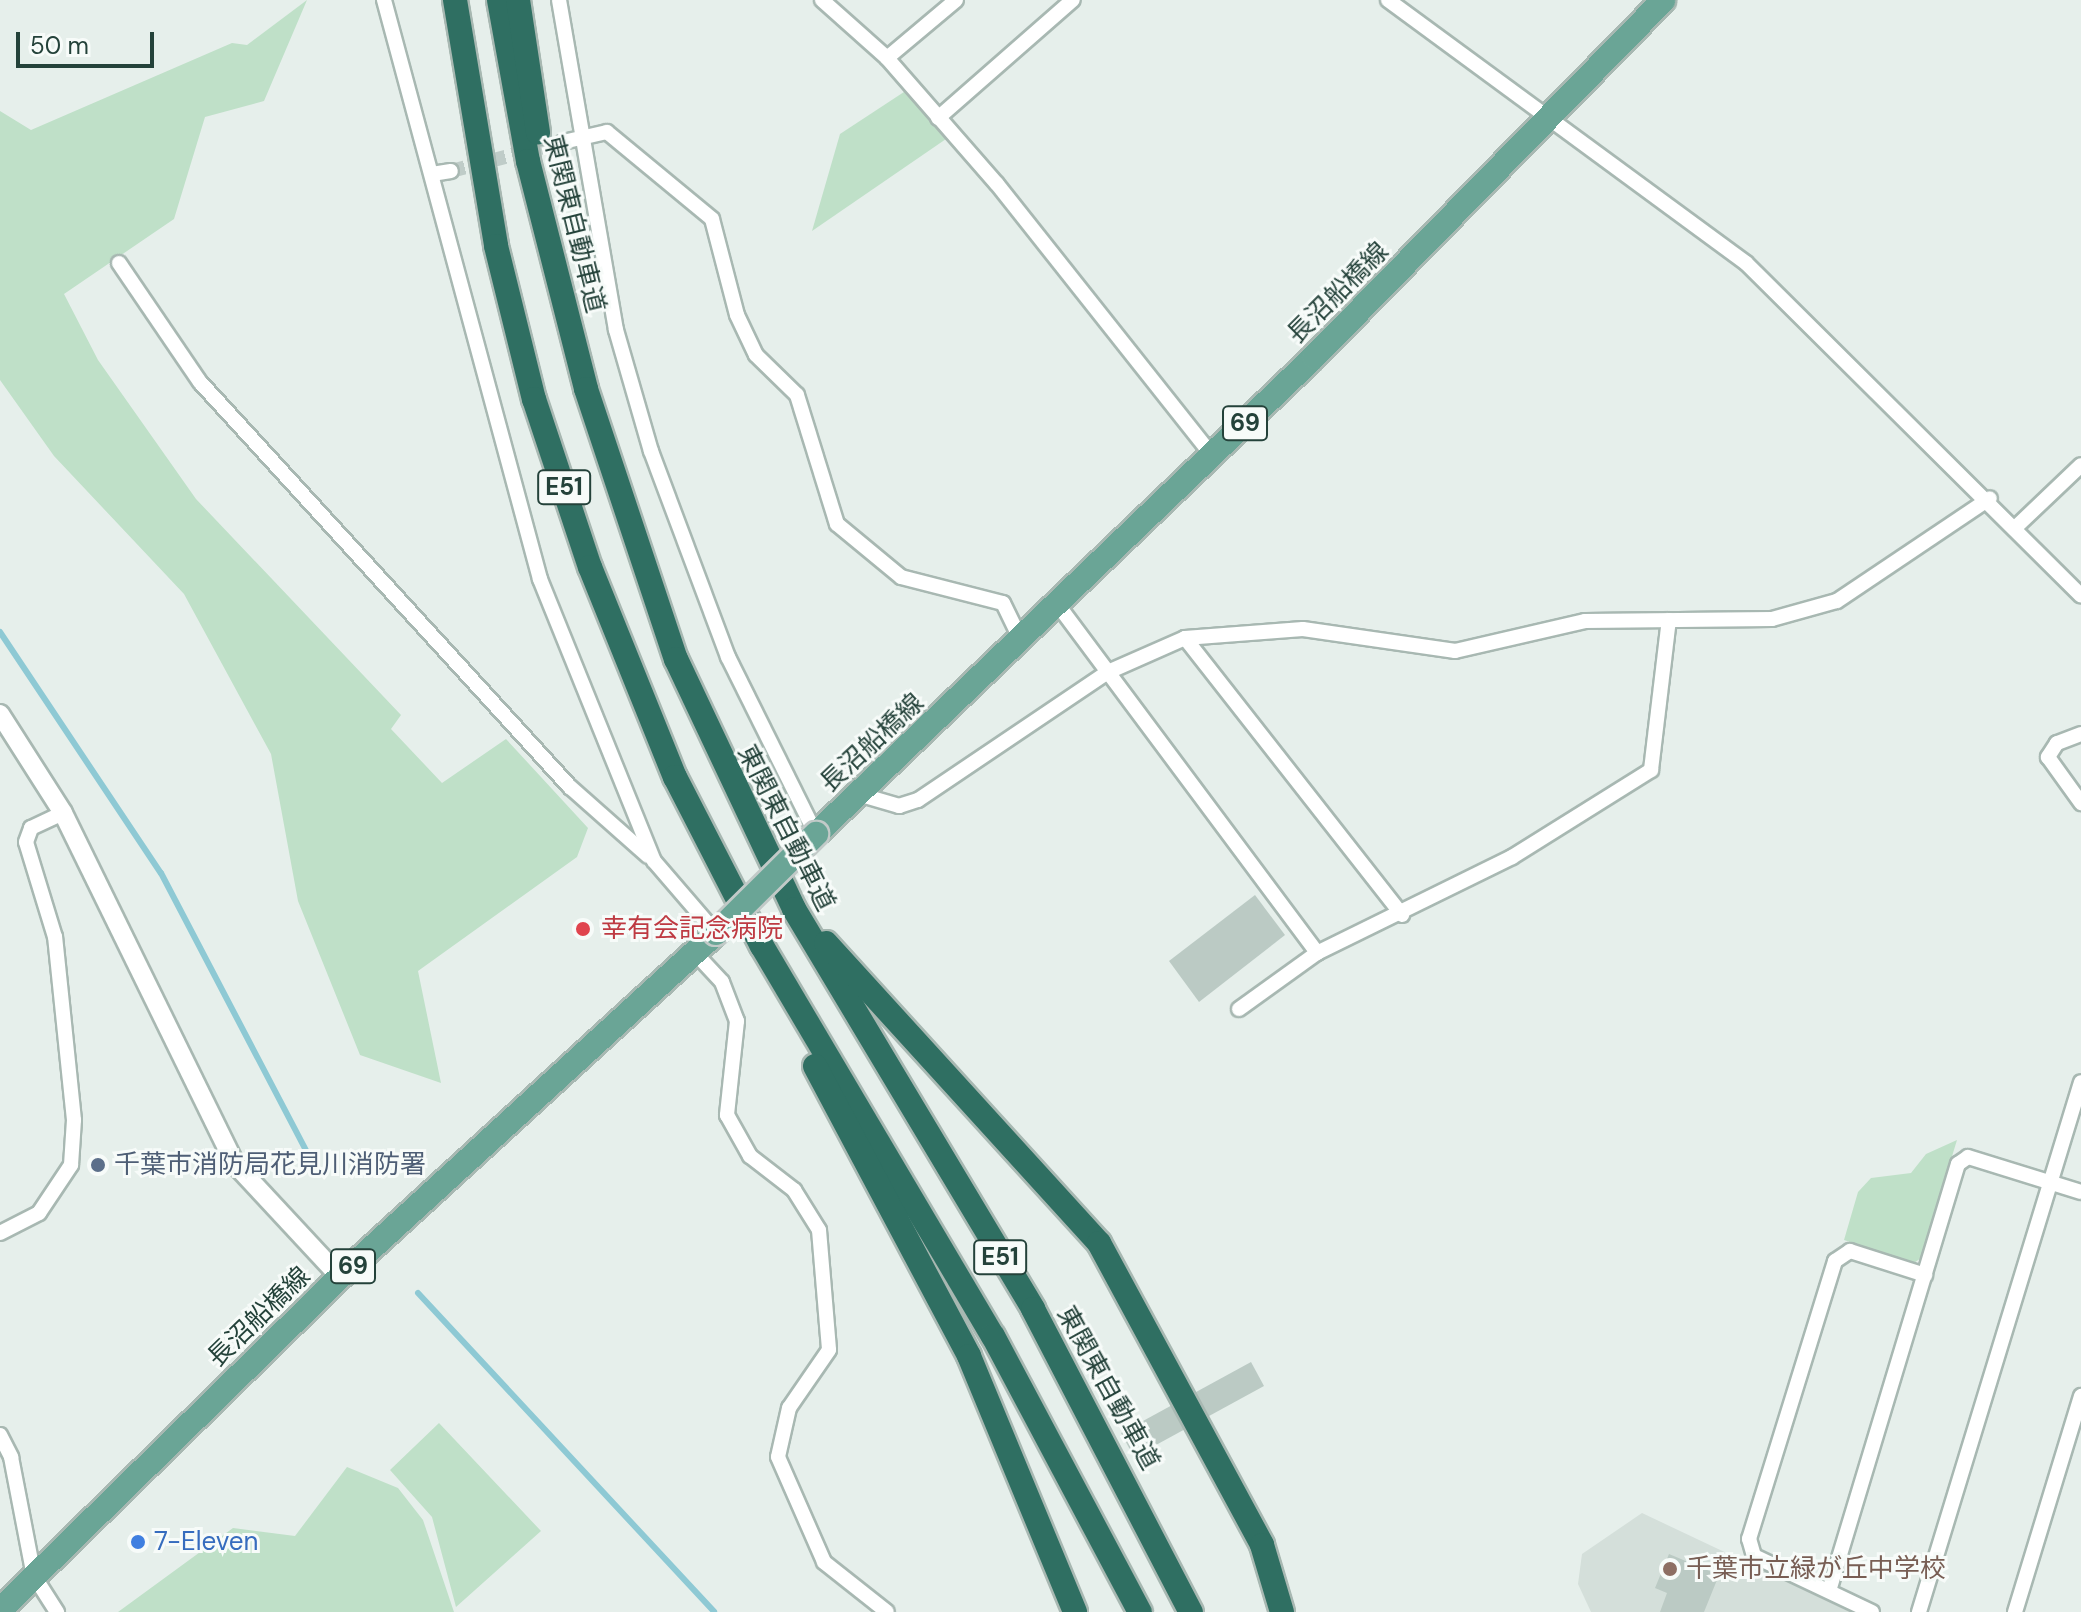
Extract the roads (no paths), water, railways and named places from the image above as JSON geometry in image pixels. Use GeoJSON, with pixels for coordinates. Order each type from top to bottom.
{"type":"FeatureCollection","features":[{"type":"Feature","properties":{"kind":"highway"},"geometry":{"type":"LineString","coordinates":[[441,0],[472,123]]}},
{"type":"Feature","properties":{"kind":"highway","name":"E51"},"geometry":{"type":"LineString","coordinates":[[455,0],[472,123],[534,399],[590,567],[675,777],[762,946],[999,1347],[1140,1612]]}},
{"type":"Feature","properties":{"kind":"highway","name":"東関東自動車道"},"geometry":{"type":"LineString","coordinates":[[499,0],[528,161],[586,389],[676,659],[794,909],[1033,1309],[1191,1612]]}},
{"type":"Feature","properties":{"kind":"highway"},"geometry":{"type":"LineString","coordinates":[[518,0],[586,389]]}},
{"type":"Feature","properties":{"kind":"highway"},"geometry":{"type":"LineString","coordinates":[[794,909],[1099,1243],[1262,1545],[1282,1612]]}},
{"type":"Feature","properties":{"kind":"highway"},"geometry":{"type":"LineString","coordinates":[[762,946],[793,1025],[969,1356],[1075,1612]]}},
{"type":"Feature","properties":{"kind":"main road","name":"長沼船橋線"},"geometry":{"type":"LineString","coordinates":[[0,1610],[340,1277],[696,954],[816,834],[1058,605],[1212,455],[1663,0]]}},
{"type":"Feature","properties":{"kind":"street"},"geometry":{"type":"LineString","coordinates":[[384,0],[530,551],[654,861]]}},
{"type":"Feature","properties":{"kind":"street"},"geometry":{"type":"LineString","coordinates":[[559,0],[588,137],[616,330],[651,451],[728,657],[816,834]]}},
{"type":"Feature","properties":{"kind":"street"},"geometry":{"type":"LineString","coordinates":[[822,0],[887,58],[1212,455]]}},
{"type":"Feature","properties":{"kind":"street"},"geometry":{"type":"LineString","coordinates":[[887,58],[956,0]]}},
{"type":"Feature","properties":{"kind":"street"},"geometry":{"type":"LineString","coordinates":[[938,118],[1073,0]]}},
{"type":"Feature","properties":{"kind":"street"},"geometry":{"type":"LineString","coordinates":[[1388,0],[1544,120],[1746,263],[1990,498],[2081,596]]}},
{"type":"Feature","properties":{"kind":"street"},"geometry":{"type":"LineString","coordinates":[[563,142],[607,132],[712,219],[737,315],[756,355],[797,395],[837,524],[901,577],[1003,603],[1021,640]]}},
{"type":"Feature","properties":{"kind":"street"},"geometry":{"type":"LineString","coordinates":[[432,174],[451,171]]}},
{"type":"Feature","properties":{"kind":"street"},"geometry":{"type":"LineString","coordinates":[[119,263],[200,382],[570,787],[654,861],[716,933]]}},
{"type":"Feature","properties":{"kind":"street"},"geometry":{"type":"LineString","coordinates":[[2017,526],[2081,465]]}},
{"type":"Feature","properties":{"kind":"street"},"geometry":{"type":"LineString","coordinates":[[858,794],[899,806],[918,800],[1108,672],[1185,638],[1303,629],[1455,651],[1585,621],[1772,619],[1837,601],[1990,498]]}},
{"type":"Feature","properties":{"kind":"street"},"geometry":{"type":"LineString","coordinates":[[1058,605],[1317,953]]}},
{"type":"Feature","properties":{"kind":"street"},"geometry":{"type":"LineString","coordinates":[[1239,1009],[1317,953],[1402,915],[1651,770],[1669,620]]}},
{"type":"Feature","properties":{"kind":"street"},"geometry":{"type":"LineString","coordinates":[[1185,638],[1402,915]]}},
{"type":"Feature","properties":{"kind":"street"},"geometry":{"type":"LineString","coordinates":[[0,714],[63,813],[235,1164],[340,1277]]}},
{"type":"Feature","properties":{"kind":"street"},"geometry":{"type":"LineString","coordinates":[[2081,734],[2057,743],[2048,757],[2081,803]]}},
{"type":"Feature","properties":{"kind":"street"},"geometry":{"type":"LineString","coordinates":[[0,1233],[39,1213],[71,1165],[74,1120],[55,937],[26,842],[31,828],[63,813]]}},
{"type":"Feature","properties":{"kind":"street"},"geometry":{"type":"LineString","coordinates":[[696,954],[722,982],[737,1021],[727,1115],[750,1156],[794,1190],[819,1230],[829,1350],[789,1408],[778,1457],[824,1562],[887,1612]]}},
{"type":"Feature","properties":{"kind":"street"},"geometry":{"type":"LineString","coordinates":[[1919,1612],[2081,1082]]}},
{"type":"Feature","properties":{"kind":"street"},"geometry":{"type":"LineString","coordinates":[[1829,1591],[1958,1164],[1968,1157],[2081,1192]]}},
{"type":"Feature","properties":{"kind":"street"},"geometry":{"type":"LineString","coordinates":[[1872,1612],[1754,1556],[1753,1524],[1835,1261],[1850,1251],[1925,1275]]}},
{"type":"Feature","properties":{"kind":"street"},"geometry":{"type":"LineString","coordinates":[[2015,1612],[2081,1396]]}},
{"type":"Feature","properties":{"kind":"street"},"geometry":{"type":"LineString","coordinates":[[0,1435],[11,1457],[34,1576],[57,1612]]}},
{"type":"Feature","properties":{"kind":"waterway"},"geometry":{"type":"LineString","coordinates":[[0,632],[161,873],[318,1173]]}},
{"type":"Feature","properties":{"kind":"waterway"},"geometry":{"type":"LineString","coordinates":[[418,1293],[714,1612]]}},
{"type":"Feature","properties":{"kind":"tunnel"},"geometry":{"type":"LineString","coordinates":[[451,171],[563,142]]}},
{"type":"Feature","properties":{"kind":"place","name":"幸有会記念病院"},"geometry":{"type":"Point","coordinates":[583,929]}},
{"type":"Feature","properties":{"kind":"place","name":"千葉市消防局花見川消防署"},"geometry":{"type":"Point","coordinates":[98,1165]}},
{"type":"Feature","properties":{"kind":"place","name":"7-Eleven"},"geometry":{"type":"Point","coordinates":[138,1542]}},
{"type":"Feature","properties":{"kind":"place","name":"千葉市立緑が丘中学校"},"geometry":{"type":"Point","coordinates":[1670,1569]}}]}
